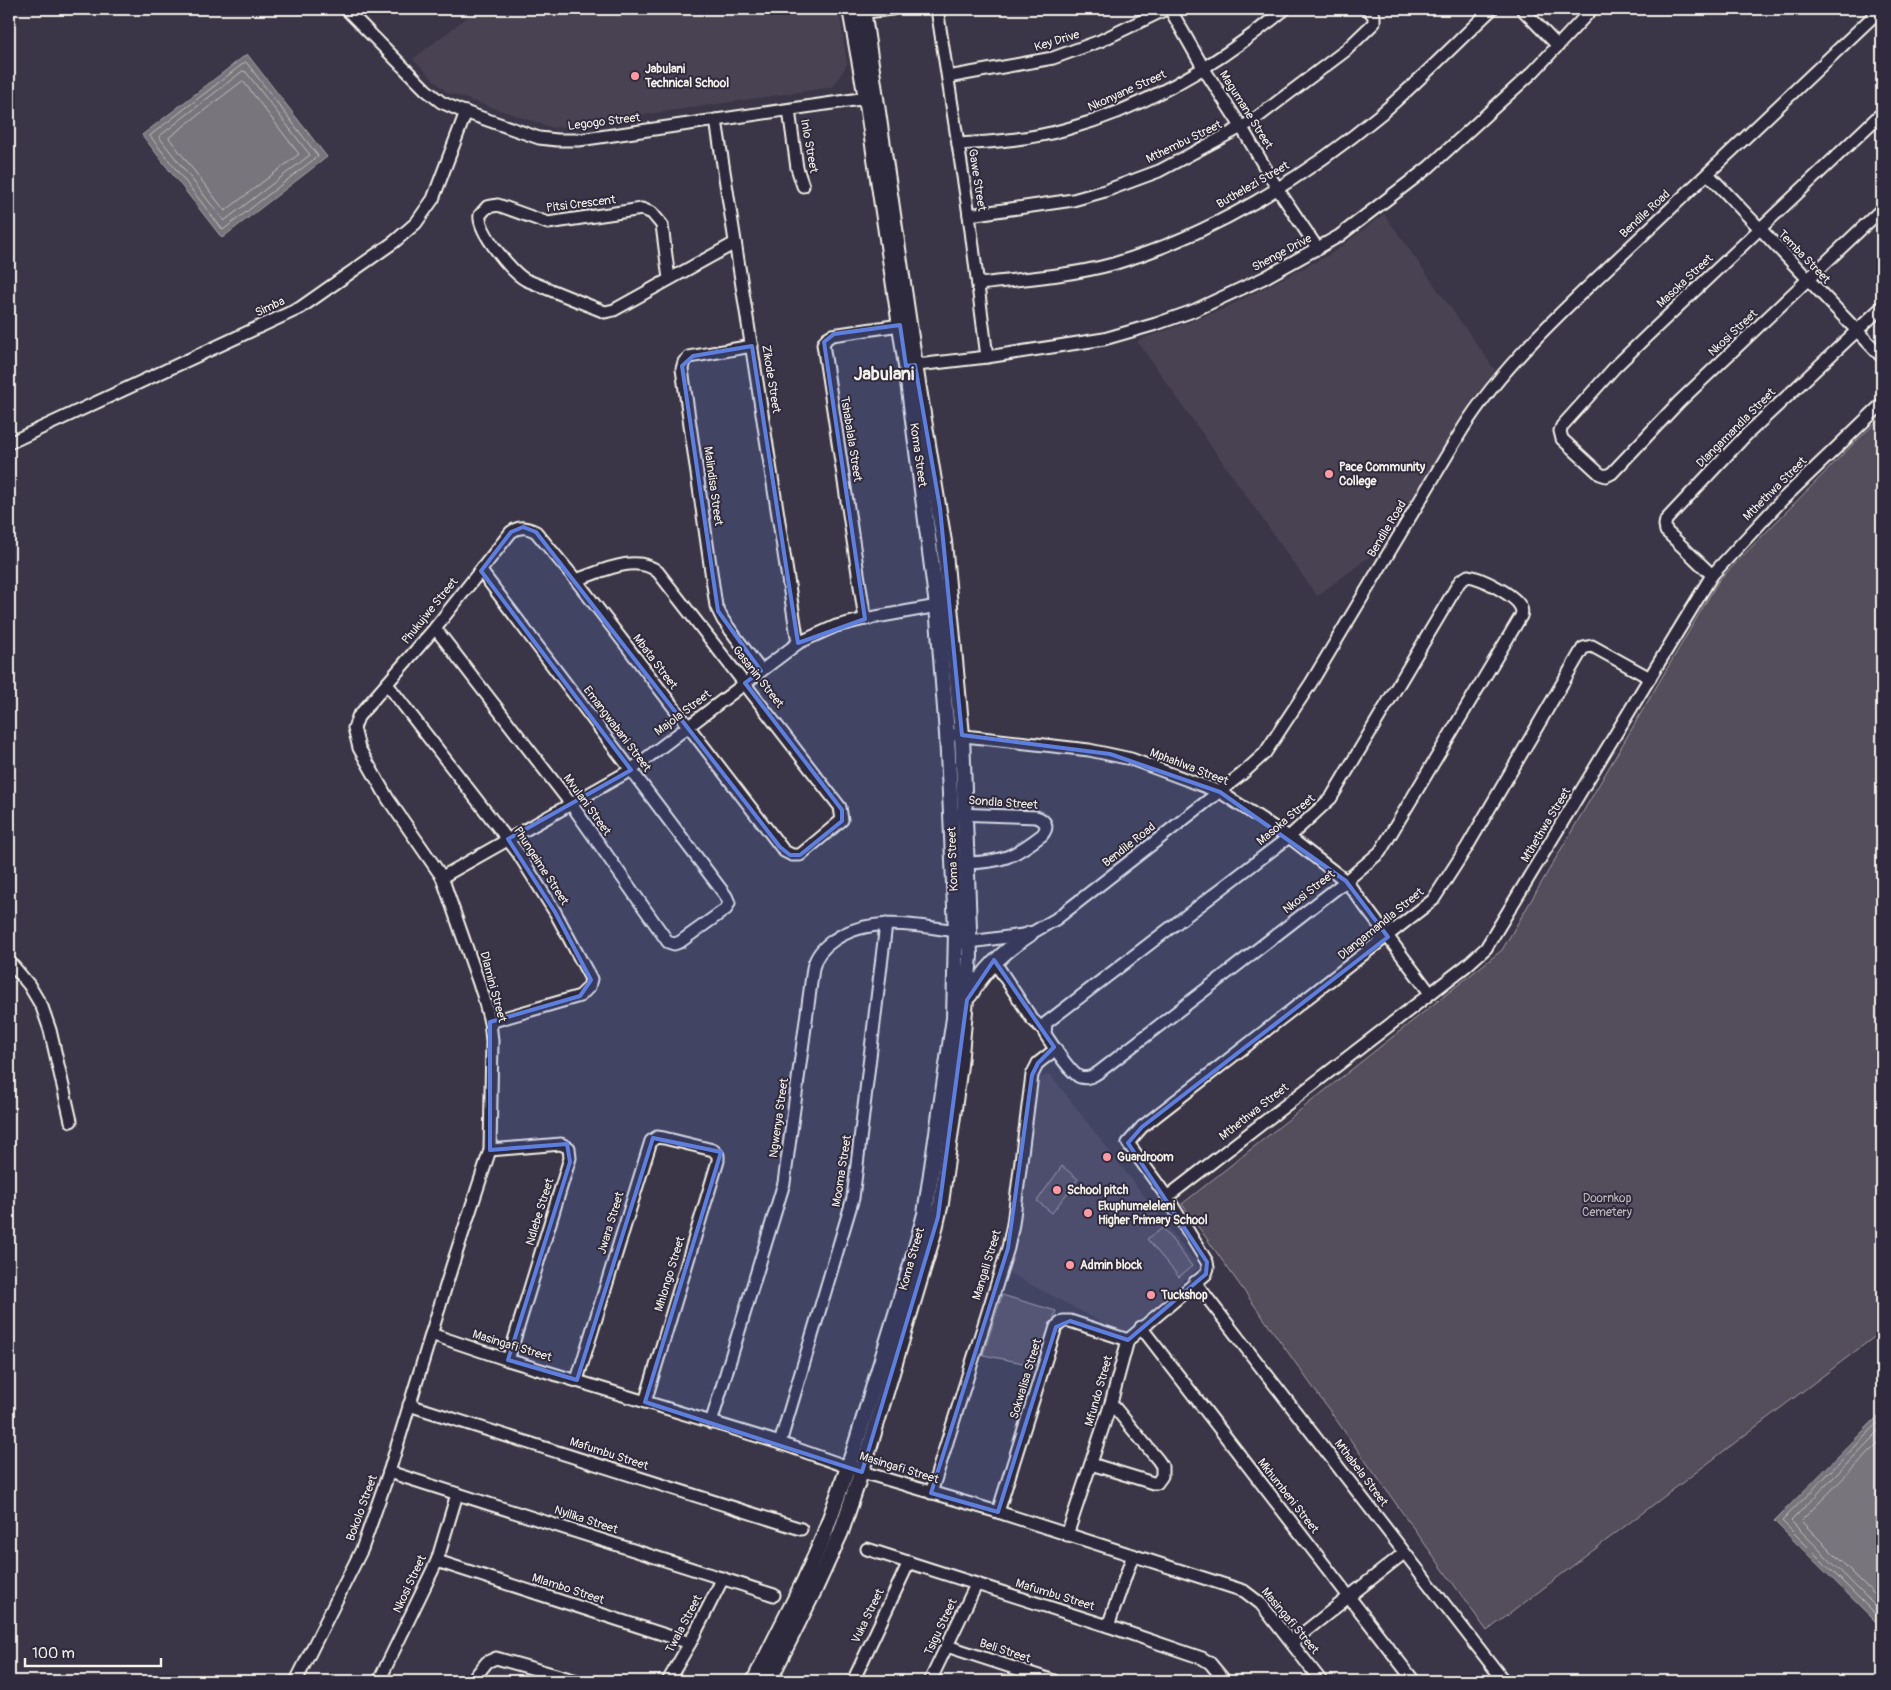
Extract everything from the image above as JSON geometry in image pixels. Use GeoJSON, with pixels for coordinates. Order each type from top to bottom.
{"type":"FeatureCollection","features":[{"type":"Feature","properties":{"kind":"main road","name":"Koma Street"},"geometry":{"type":"LineString","coordinates":[[754,1681],[819,1547],[881,1365],[925,1214],[954,1018],[958,814],[962,735],[911,366],[872,98],[857,11]]}},
{"type":"Feature","properties":{"kind":"main road","name":"Koma Street"},"geometry":{"type":"LineString","coordinates":[[872,98],[900,325],[911,366]]}},
{"type":"Feature","properties":{"kind":"main road","name":"Koma Street"},"geometry":{"type":"LineString","coordinates":[[769,1681],[829,1559],[862,1472],[940,1210],[959,1074],[967,1000],[970,943],[966,863],[948,734],[944,605]]}},
{"type":"Feature","properties":{"kind":"main road"},"geometry":{"type":"LineString","coordinates":[[967,1000],[976,984],[994,961],[1030,934]]}},
{"type":"Feature","properties":{"kind":"street","name":"Legogo Street"},"geometry":{"type":"LineString","coordinates":[[346,9],[426,90],[441,102],[539,138],[579,140],[872,98]]}},
{"type":"Feature","properties":{"kind":"street"},"geometry":{"type":"LineString","coordinates":[[857,11],[892,9]]}},
{"type":"Feature","properties":{"kind":"street","name":"Gawe Street"},"geometry":{"type":"LineString","coordinates":[[937,9],[969,215],[987,357]]}},
{"type":"Feature","properties":{"kind":"street","name":"Key Drive"},"geometry":{"type":"LineString","coordinates":[[948,77],[1053,58],[1100,41],[1168,9]]}},
{"type":"Feature","properties":{"kind":"street","name":"Magumane Street"},"geometry":{"type":"LineString","coordinates":[[1168,9],[1277,188],[1318,249]]}},
{"type":"Feature","properties":{"kind":"street","name":"Nkonyane Street"},"geometry":{"type":"LineString","coordinates":[[958,144],[1021,138],[1066,130],[1118,112],[1204,69],[1239,45],[1285,9]]}},
{"type":"Feature","properties":{"kind":"street","name":"Mthembu Street"},"geometry":{"type":"LineString","coordinates":[[969,215],[1056,203],[1105,191],[1159,171],[1242,128],[1345,51],[1373,26],[1375,19],[1368,9]]}},
{"type":"Feature","properties":{"kind":"street","name":"Buthelezi Street"},"geometry":{"type":"LineString","coordinates":[[978,284],[1094,268],[1144,254],[1187,237],[1277,188],[1312,165],[1381,114],[1492,9]]}},
{"type":"Feature","properties":{"kind":"street"},"geometry":{"type":"LineString","coordinates":[[1522,9],[1558,46]]}},
{"type":"Feature","properties":{"kind":"street","name":"Shenge Drive"},"geometry":{"type":"LineString","coordinates":[[911,366],[987,357],[1104,338],[1156,324],[1215,301],[1264,278],[1339,236],[1429,167],[1534,71],[1592,9]]}},
{"type":"Feature","properties":{"kind":"street","name":"Bendile Road"},"geometry":{"type":"LineString","coordinates":[[955,937],[970,943],[1030,934],[1056,919],[1261,758],[1271,746],[1312,683],[1457,439],[1485,397],[1511,366],[1583,292],[1881,9]]}},
{"type":"Feature","properties":{"kind":"street","name":"Inlo Street"},"geometry":{"type":"LineString","coordinates":[[789,110],[797,168],[803,186]]}},
{"type":"Feature","properties":{"kind":"street","name":"Simba"},"geometry":{"type":"LineString","coordinates":[[9,442],[300,308],[394,242],[416,223],[433,199],[466,112]]}},
{"type":"Feature","properties":{"kind":"street","name":"Masoka Street"},"geometry":{"type":"LineString","coordinates":[[1604,476],[1598,473],[1563,440],[1560,435],[1561,428],[1615,367],[1882,113]]}},
{"type":"Feature","properties":{"kind":"street","name":"Zikode Street"},"geometry":{"type":"LineString","coordinates":[[716,120],[798,643]]}},
{"type":"Feature","properties":{"kind":"street","name":"Temba Street"},"geometry":{"type":"LineString","coordinates":[[1708,174],[1882,357]]}},
{"type":"Feature","properties":{"kind":"street","name":"Pitsi Crescent"},"geometry":{"type":"LineString","coordinates":[[669,279],[662,225],[652,213],[642,210],[548,223],[498,205],[487,207],[480,215],[481,226],[508,266],[516,274],[526,280],[602,311],[612,311],[735,242]]}},
{"type":"Feature","properties":{"kind":"street","name":"Nkosi Street"},"geometry":{"type":"LineString","coordinates":[[1604,476],[1614,472],[1679,402],[1882,210]]}},
{"type":"Feature","properties":{"kind":"street","name":"Dlangamandla Street"},"geometry":{"type":"LineString","coordinates":[[1712,575],[1666,531],[1666,520],[1745,436],[1882,307]]}},
{"type":"Feature","properties":{"kind":"street","name":"Tshabalala Street"},"geometry":{"type":"LineString","coordinates":[[865,619],[823,344],[832,335],[900,325]]}},
{"type":"Feature","properties":{"kind":"street","name":"Malindisa Street"},"geometry":{"type":"LineString","coordinates":[[752,346],[692,356],[684,362],[682,369],[716,606],[723,620],[761,671]]}},
{"type":"Feature","properties":{"kind":"street","name":"Mthethwa Street"},"geometry":{"type":"LineString","coordinates":[[1167,1196],[1479,955],[1494,938],[1712,575],[1783,499],[1882,404]]}},
{"type":"Feature","properties":{"kind":"street","name":"Phukujwe Street"},"geometry":{"type":"LineString","coordinates":[[354,728],[358,717],[515,530],[523,527],[536,532]]}},
{"type":"Feature","properties":{"kind":"street","name":"Mbata Street"},"geometry":{"type":"LineString","coordinates":[[536,532],[576,580],[780,847],[790,854]]}},
{"type":"Feature","properties":{"kind":"street","name":"Gasanin Street"},"geometry":{"type":"LineString","coordinates":[[576,580],[637,563],[652,566],[664,579],[842,810],[841,822],[803,853],[795,856],[790,854]]}},
{"type":"Feature","properties":{"kind":"street","name":"Emangwabani Street"},"geometry":{"type":"LineString","coordinates":[[481,571],[728,898],[729,905]]}},
{"type":"Feature","properties":{"kind":"street","name":"Masoka Street"},"geometry":{"type":"LineString","coordinates":[[1045,1027],[1289,837],[1331,798],[1461,579],[1466,576],[1475,577],[1512,596],[1521,608]]}},
{"type":"Feature","properties":{"kind":"street","name":"Majola Street"},"geometry":{"type":"LineString","coordinates":[[442,877],[631,770],[798,643],[836,626],[944,605]]}},
{"type":"Feature","properties":{"kind":"street","name":"Nkosi Street"},"geometry":{"type":"LineString","coordinates":[[994,961],[1032,1019],[1045,1027],[1045,1034],[1075,1074],[1080,1077],[1092,1077],[1346,881],[1380,852],[1521,616],[1521,608]]}},
{"type":"Feature","properties":{"kind":"street","name":"Mvulani Street"},"geometry":{"type":"LineString","coordinates":[[434,628],[571,804],[670,943],[680,942],[729,905]]}},
{"type":"Feature","properties":{"kind":"street","name":"Dlangamandla Street"},"geometry":{"type":"LineString","coordinates":[[1128,1143],[1142,1127],[1423,910],[1439,893],[1584,647],[1592,646],[1650,678]]}},
{"type":"Feature","properties":{"kind":"street","name":"Phungeime Street"},"geometry":{"type":"LineString","coordinates":[[387,684],[508,839],[555,912],[585,967],[591,983],[580,996],[490,1022]]}},
{"type":"Feature","properties":{"kind":"street","name":"Dlamini Street"},"geometry":{"type":"LineString","coordinates":[[354,728],[359,748],[380,786],[442,877],[473,962],[490,1022],[492,1041],[490,1150],[431,1334]]}},
{"type":"Feature","properties":{"kind":"street","name":"Mphahlwa Street"},"geometry":{"type":"LineString","coordinates":[[948,734],[1090,750],[1110,754],[1131,759],[1220,792],[1289,837],[1346,881],[1430,993]]}},
{"type":"Feature","properties":{"kind":"street","name":"Sondla Street"},"geometry":{"type":"LineString","coordinates":[[958,814],[1036,817],[1042,820],[1046,829],[1042,835],[1010,857],[992,862],[966,863]]}},
{"type":"Feature","properties":{"kind":"street","name":"Ngwenya Street"},"geometry":{"type":"LineString","coordinates":[[711,1423],[784,1183],[814,963],[823,948],[840,936],[865,927],[886,924],[955,937]]}},
{"type":"Feature","properties":{"kind":"street","name":"Mooma Street"},"geometry":{"type":"LineString","coordinates":[[780,1443],[853,1198],[886,924]]}},
{"type":"Feature","properties":{"kind":"street"},"geometry":{"type":"LineString","coordinates":[[9,961],[29,985],[42,1007],[50,1030],[71,1121]]}},
{"type":"Feature","properties":{"kind":"street","name":"Mangali Street"},"geometry":{"type":"LineString","coordinates":[[931,1493],[1008,1248],[1013,1224],[1032,1075],[1038,1063],[1056,1049]]}},
{"type":"Feature","properties":{"kind":"street","name":"Jwara Street"},"geometry":{"type":"LineString","coordinates":[[577,1380],[652,1141],[657,1138],[664,1138],[712,1149],[717,1153]]}},
{"type":"Feature","properties":{"kind":"street","name":"Mfundo Street"},"geometry":{"type":"LineString","coordinates":[[1067,1535],[1091,1464],[1128,1340],[1141,1327],[1206,1274],[1208,1268],[1207,1262],[1167,1196],[1128,1143]]}},
{"type":"Feature","properties":{"kind":"street","name":"Ndlebe Street"},"geometry":{"type":"LineString","coordinates":[[490,1150],[562,1144],[569,1148],[570,1158],[508,1360]]}},
{"type":"Feature","properties":{"kind":"street","name":"Mhlongo Street"},"geometry":{"type":"LineString","coordinates":[[645,1402],[718,1161],[717,1153]]}},
{"type":"Feature","properties":{"kind":"street","name":"Mthabela Street"},"geometry":{"type":"LineString","coordinates":[[1195,1282],[1504,1681]]}},
{"type":"Feature","properties":{"kind":"street","name":"Sokwalisa Street"},"geometry":{"type":"LineString","coordinates":[[998,1512],[1056,1327],[1063,1321],[1070,1320],[1128,1340]]}},
{"type":"Feature","properties":{"kind":"street","name":"Mkhumbeni Street"},"geometry":{"type":"LineString","coordinates":[[1141,1327],[1414,1681]]}},
{"type":"Feature","properties":{"kind":"street","name":"Masingafi Street"},"geometry":{"type":"LineString","coordinates":[[431,1334],[508,1360],[780,1443],[862,1472],[998,1512],[1249,1593],[1261,1604],[1321,1681]]}},
{"type":"Feature","properties":{"kind":"street","name":"Bokolo Street"},"geometry":{"type":"LineString","coordinates":[[296,1681],[362,1549],[389,1472],[431,1334]]}},
{"type":"Feature","properties":{"kind":"street"},"geometry":{"type":"LineString","coordinates":[[1091,1464],[1153,1483],[1157,1483],[1162,1476],[1162,1466],[1158,1460],[1110,1402]]}},
{"type":"Feature","properties":{"kind":"street","name":"Mafumbu Street"},"geometry":{"type":"LineString","coordinates":[[409,1405],[801,1529]]}},
{"type":"Feature","properties":{"kind":"street","name":"Nyilika Street"},"geometry":{"type":"LineString","coordinates":[[389,1472],[774,1595]]}},
{"type":"Feature","properties":{"kind":"street","name":"Nkosi Street"},"geometry":{"type":"LineString","coordinates":[[379,1681],[437,1561],[458,1494]]}},
{"type":"Feature","properties":{"kind":"street","name":"Mafumbu Street"},"geometry":{"type":"LineString","coordinates":[[867,1549],[1205,1659],[1225,1681]]}},
{"type":"Feature","properties":{"kind":"street"},"geometry":{"type":"LineString","coordinates":[[1292,1642],[1404,1553]]}},
{"type":"Feature","properties":{"kind":"street"},"geometry":{"type":"LineString","coordinates":[[1108,1626],[1132,1555]]}},
{"type":"Feature","properties":{"kind":"street","name":"Mlambo Street"},"geometry":{"type":"LineString","coordinates":[[437,1561],[690,1643]]}},
{"type":"Feature","properties":{"kind":"street","name":"Vuka Street"},"geometry":{"type":"LineString","coordinates":[[853,1681],[909,1562]]}},
{"type":"Feature","properties":{"kind":"street","name":"Twala Street"},"geometry":{"type":"LineString","coordinates":[[668,1681],[690,1643],[723,1578]]}},
{"type":"Feature","properties":{"kind":"street","name":"Tsigu Street"},"geometry":{"type":"LineString","coordinates":[[930,1681],[976,1585]]}},
{"type":"Feature","properties":{"kind":"street","name":"Beli Street"},"geometry":{"type":"LineString","coordinates":[[947,1646],[1054,1681]]}},
{"type":"Feature","properties":{"kind":"street"},"geometry":{"type":"LineString","coordinates":[[472,1681],[487,1662],[496,1658],[578,1681]]}},
{"type":"Feature","properties":{"kind":"highlighted area"},"geometry":{"type":"Polygon","coordinates":[[[900,325],[906,366],[915,365],[940,508],[962,735],[1110,754],[1220,792],[1346,881],[1388,937],[1142,1127],[1128,1143],[1207,1262],[1206,1274],[1128,1340],[1070,1321],[1056,1327],[998,1512],[931,1493],[1008,1248],[1032,1075],[1038,1063],[1054,1047],[994,960],[967,1000],[938,1217],[862,1472],[645,1402],[721,1152],[653,1138],[577,1380],[508,1360],[570,1162],[567,1144],[490,1150],[490,1022],[580,996],[591,980],[555,912],[508,839],[631,770],[481,571],[511,532],[523,527],[536,532],[780,847],[790,855],[800,855],[842,821],[842,810],[745,683],[761,671],[718,611],[682,366],[693,356],[752,346],[798,643],[865,619],[824,342],[834,334],[900,325]]]}},
{"type":"Feature","properties":{"kind":"shaded area","name":"Jabulani Technical School"},"geometry":{"type":"Polygon","coordinates":[[[478,9],[839,9],[847,64],[833,87],[553,128],[446,92],[413,59],[478,9]]]}},
{"type":"Feature","properties":{"kind":"shaded area","name":"Pace Community College"},"geometry":{"type":"Polygon","coordinates":[[[1384,214],[1495,370],[1470,403],[1385,545],[1317,596],[1137,341],[1219,311],[1331,254],[1384,214]]]}},
{"type":"Feature","properties":{"kind":"shaded area","name":"Ekuphumeleleni Higher Primary School"},"geometry":{"type":"Polygon","coordinates":[[[1050,1074],[1199,1267],[1124,1334],[1009,1273],[1037,1078],[1050,1074]]]}},
{"type":"Feature","properties":{"kind":"green space","name":"Doornkop Cemetery"},"geometry":{"type":"Polygon","coordinates":[[[1882,417],[1882,1331],[1487,1631],[1182,1204],[1502,950],[1719,580],[1882,417]]]}},
{"type":"Feature","properties":{"kind":"green space","name":"School pitch"},"geometry":{"type":"Polygon","coordinates":[[[1062,1166],[1078,1179],[1052,1213],[1037,1201],[1062,1166]]]}},
{"type":"Feature","properties":{"kind":"green space"},"geometry":{"type":"Polygon","coordinates":[[[1163,1228],[1192,1266],[1179,1277],[1147,1239],[1163,1228]]]}},
{"type":"Feature","properties":{"kind":"green space"},"geometry":{"type":"Polygon","coordinates":[[[1002,1295],[1056,1311],[1038,1366],[983,1355],[1002,1295]]]}},
{"type":"Feature","properties":{"kind":"water"},"geometry":{"type":"Polygon","coordinates":[[[247,54],[327,157],[222,238],[142,135],[247,54]]]}},
{"type":"Feature","properties":{"kind":"water"},"geometry":{"type":"Polygon","coordinates":[[[1882,1412],[1882,1622],[1879,1625],[1774,1521],[1882,1412]]]}},
{"type":"Feature","properties":{"kind":"place","name":"Jabulani Technical School"},"geometry":{"type":"Point","coordinates":[635,76]}},
{"type":"Feature","properties":{"kind":"place","name":"Pace Community College"},"geometry":{"type":"Point","coordinates":[1329,474]}},
{"type":"Feature","properties":{"kind":"place","name":"Guardroom"},"geometry":{"type":"Point","coordinates":[1107,1157]}},
{"type":"Feature","properties":{"kind":"place","name":"School pitch"},"geometry":{"type":"Point","coordinates":[1057,1190]}},
{"type":"Feature","properties":{"kind":"place","name":"Ekuphumeleleni Higher Primary School"},"geometry":{"type":"Point","coordinates":[1088,1213]}},
{"type":"Feature","properties":{"kind":"place","name":"Admin block"},"geometry":{"type":"Point","coordinates":[1070,1265]}},
{"type":"Feature","properties":{"kind":"place","name":"Tuckshop"},"geometry":{"type":"Point","coordinates":[1151,1295]}},
{"type":"Feature","properties":{"kind":"district","name":"Jabulani"},"geometry":{"type":"Point","coordinates":[884,374]}}]}
